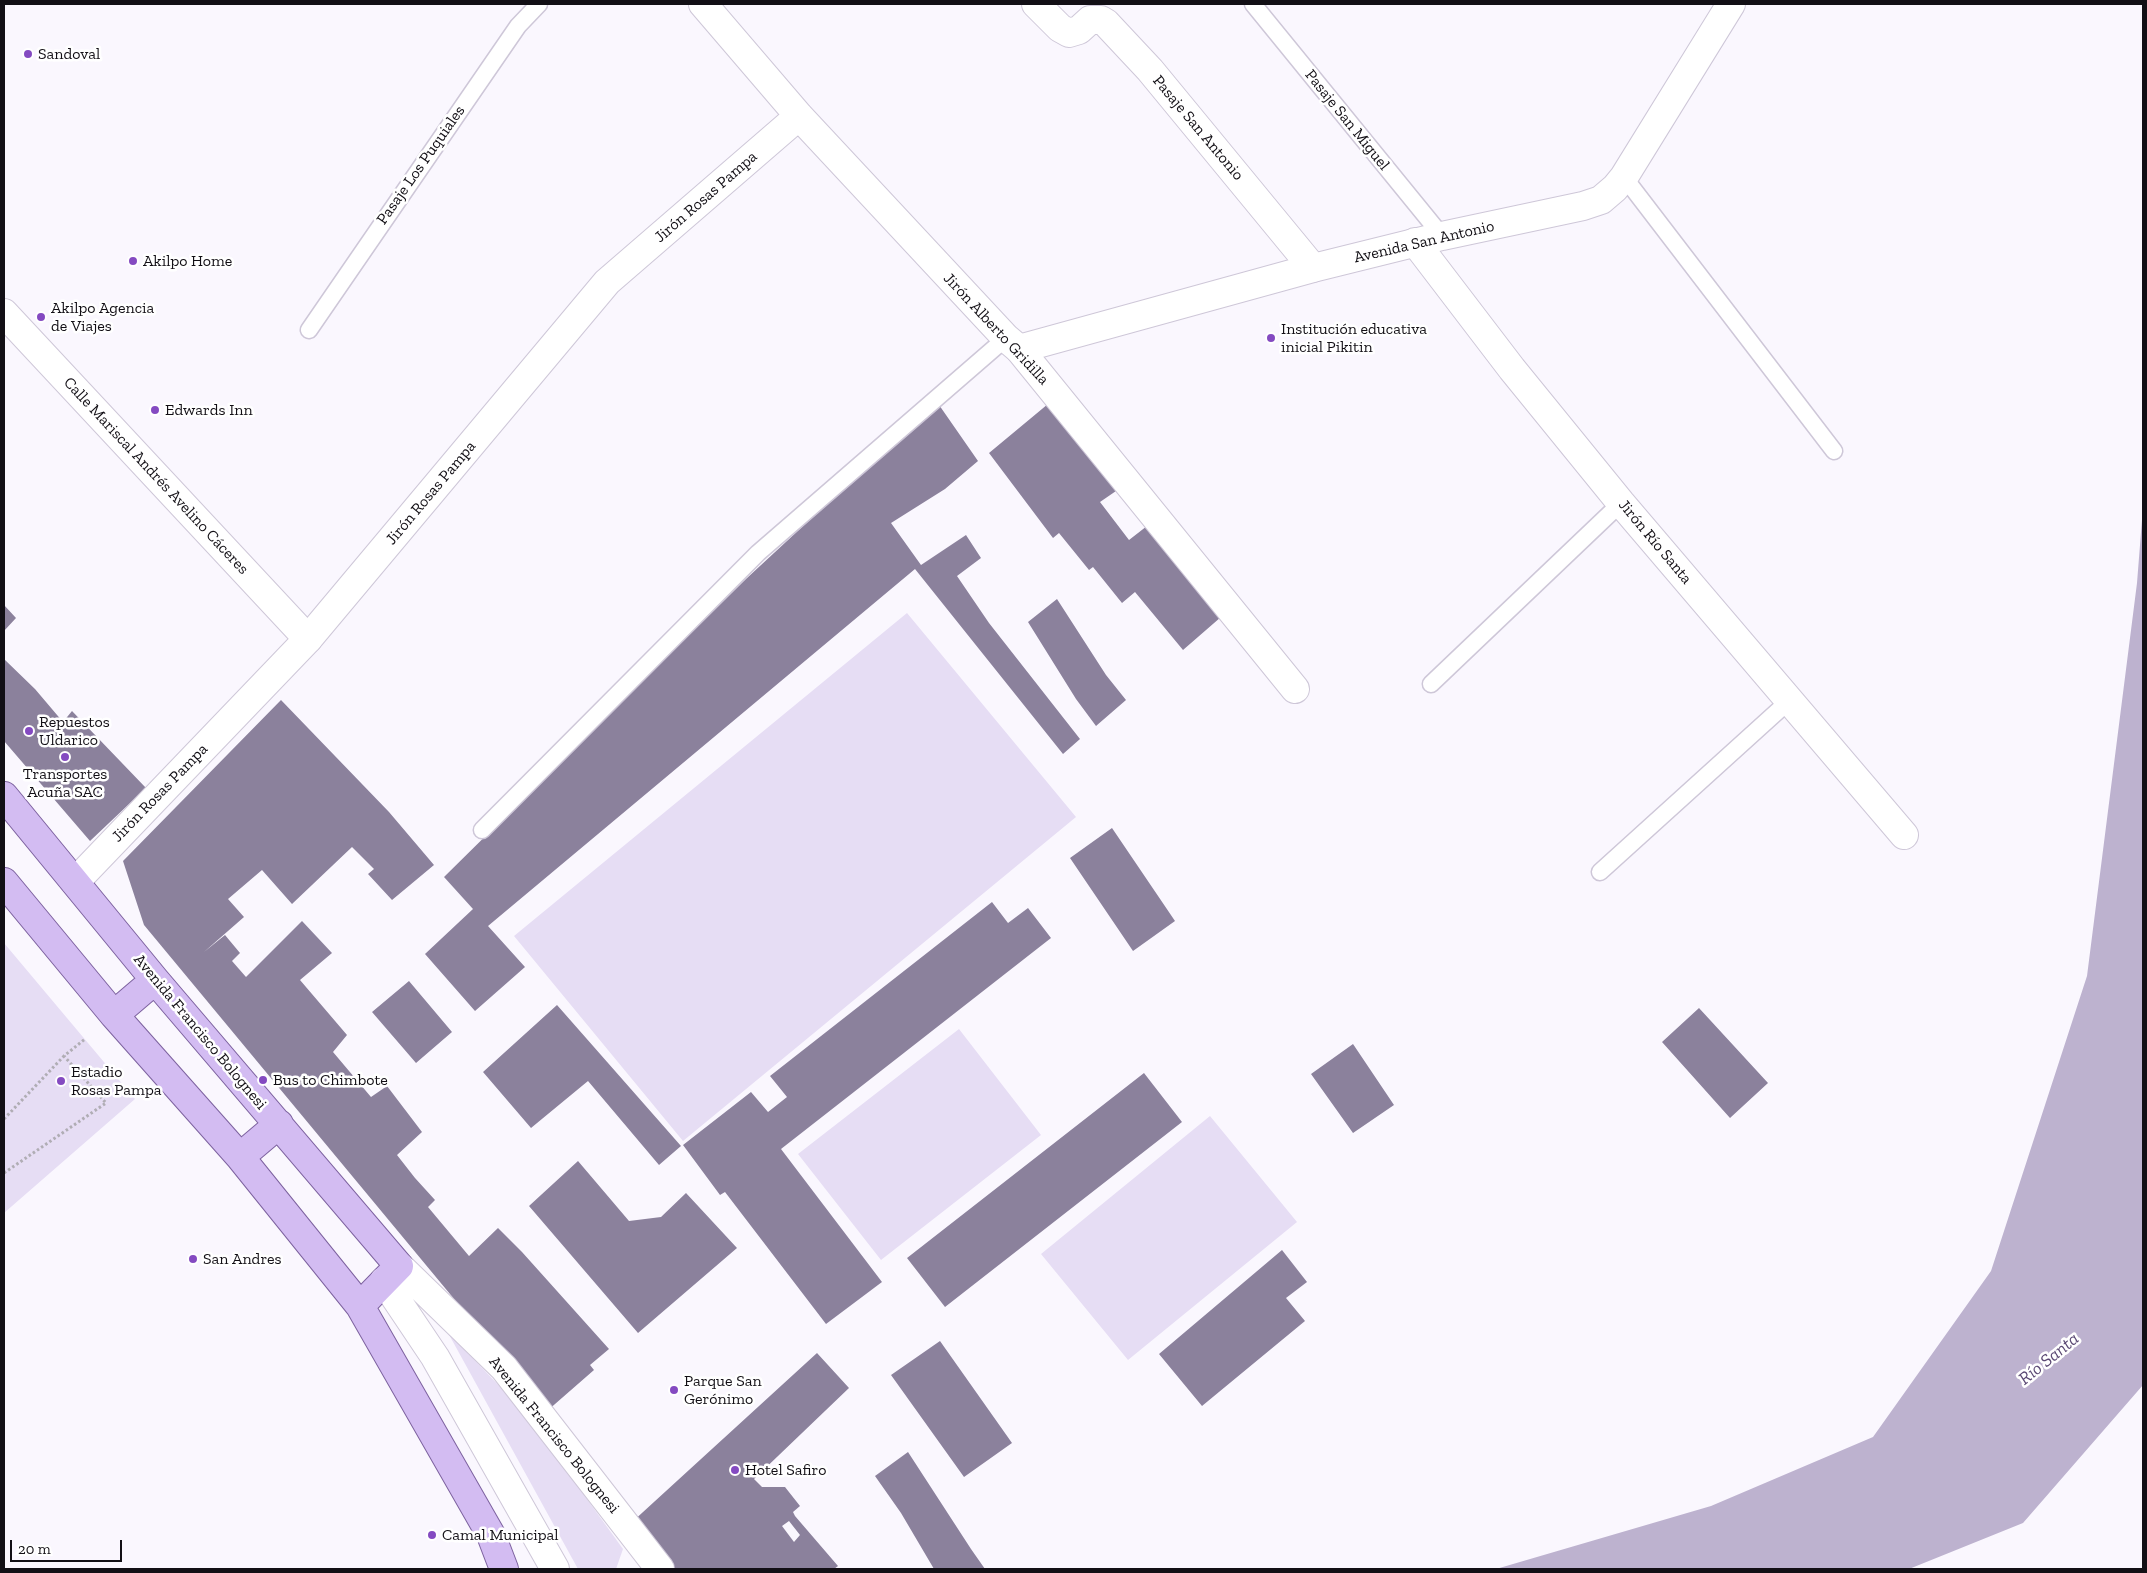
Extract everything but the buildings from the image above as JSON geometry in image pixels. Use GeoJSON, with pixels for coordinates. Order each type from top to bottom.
{"type":"FeatureCollection","features":[{"type":"Feature","properties":{"kind":"main road","name":"Avenida Francisco Bolognesi"},"geometry":{"type":"LineString","coordinates":[[4,796],[155,980],[279,1124],[392,1274]]}},
{"type":"Feature","properties":{"kind":"main road"},"geometry":{"type":"LineString","coordinates":[[4,882],[114,1014],[240,1157],[360,1306],[491,1535],[504,1569]]}},
{"type":"Feature","properties":{"kind":"main road"},"geometry":{"type":"LineString","coordinates":[[114,1014],[155,980]]}},
{"type":"Feature","properties":{"kind":"main road"},"geometry":{"type":"LineString","coordinates":[[240,1157],[279,1124]]}},
{"type":"Feature","properties":{"kind":"main road"},"geometry":{"type":"LineString","coordinates":[[360,1306],[392,1274]]}},
{"type":"Feature","properties":{"kind":"street","name":"Jirón Alberto Gridilla"},"geometry":{"type":"LineString","coordinates":[[703,4],[799,116],[1012,343],[1295,689]]}},
{"type":"Feature","properties":{"kind":"street","name":"Pasaje San Antonio"},"geometry":{"type":"LineString","coordinates":[[1036,4],[1060,28],[1069,33],[1079,30],[1090,20],[1101,20],[1106,23],[1150,70],[1313,268]]}},
{"type":"Feature","properties":{"kind":"street","name":"Avenida San Antonio"},"geometry":{"type":"LineString","coordinates":[[1012,343],[1415,242],[1583,206],[1601,200],[1624,177],[1731,4]]}},
{"type":"Feature","properties":{"kind":"street","name":"Jirón Rosas Pampa"},"geometry":{"type":"LineString","coordinates":[[75,882],[308,640],[607,282],[799,116]]}},
{"type":"Feature","properties":{"kind":"street","name":"Jirón Río Santa"},"geometry":{"type":"LineString","coordinates":[[1415,242],[1512,370],[1621,503],[1904,835]]}},
{"type":"Feature","properties":{"kind":"street","name":"Calle Mariscal Andrés Avelino Cáceres"},"geometry":{"type":"LineString","coordinates":[[4,313],[308,640]]}},
{"type":"Feature","properties":{"kind":"street","name":"Avenida Francisco Bolognesi"},"geometry":{"type":"LineString","coordinates":[[392,1274],[435,1357],[555,1569]]}},
{"type":"Feature","properties":{"kind":"street","name":"Avenida Francisco Bolognesi"},"geometry":{"type":"LineString","coordinates":[[392,1274],[504,1368],[660,1569]]}},
{"type":"Feature","properties":{"kind":"lane","name":"Pasaje Los Puquiales"},"geometry":{"type":"LineString","coordinates":[[308,330],[518,26],[539,4]]}},
{"type":"Feature","properties":{"kind":"lane","name":"Pasaje San Miguel"},"geometry":{"type":"LineString","coordinates":[[1253,4],[1442,236]]}},
{"type":"Feature","properties":{"kind":"lane"},"geometry":{"type":"LineString","coordinates":[[1624,177],[1834,451]]}},
{"type":"Feature","properties":{"kind":"lane"},"geometry":{"type":"LineString","coordinates":[[482,830],[758,553],[1012,343]]}},
{"type":"Feature","properties":{"kind":"lane"},"geometry":{"type":"LineString","coordinates":[[1431,684],[1621,503]]}},
{"type":"Feature","properties":{"kind":"lane"},"geometry":{"type":"LineString","coordinates":[[1600,872],[1790,700]]}},
{"type":"Feature","properties":{"kind":"path"},"geometry":{"type":"LineString","coordinates":[[4,1119],[64,1056],[85,1040]]}},
{"type":"Feature","properties":{"kind":"path"},"geometry":{"type":"LineString","coordinates":[[4,1173],[106,1103],[64,1056]]}},
{"type":"Feature","properties":{"kind":"shaded area"},"geometry":{"type":"Polygon","coordinates":[[[907,613],[1076,817],[683,1141],[514,936],[907,613]]]}},
{"type":"Feature","properties":{"kind":"shaded area","name":"Estadio Rosas Pampa"},"geometry":{"type":"Polygon","coordinates":[[[4,943],[135,1099],[4,1213],[4,943]]]}},
{"type":"Feature","properties":{"kind":"shaded area"},"geometry":{"type":"Polygon","coordinates":[[[959,1029],[1041,1135],[881,1260],[798,1154],[959,1029]]]}},
{"type":"Feature","properties":{"kind":"shaded area"},"geometry":{"type":"Polygon","coordinates":[[[1210,1116],[1297,1222],[1128,1360],[1041,1254],[1210,1116]]]}},
{"type":"Feature","properties":{"kind":"shaded area"},"geometry":{"type":"Polygon","coordinates":[[[447,1331],[525,1413],[623,1549],[616,1569],[578,1569],[447,1331]]]}},
{"type":"Feature","properties":{"kind":"water","name":"Río Santa"},"geometry":{"type":"Polygon","coordinates":[[[2143,507],[2143,1385],[2023,1523],[1909,1569],[1496,1569],[1711,1506],[1873,1437],[1991,1271],[2087,976],[2137,583],[2143,507]]]}},
{"type":"Feature","properties":{"kind":"place","name":"Sandoval"},"geometry":{"type":"Point","coordinates":[28,54]}},
{"type":"Feature","properties":{"kind":"place","name":"Akilpo Home"},"geometry":{"type":"Point","coordinates":[133,261]}},
{"type":"Feature","properties":{"kind":"place","name":"Akilpo Agencia de Viajes"},"geometry":{"type":"Point","coordinates":[41,317]}},
{"type":"Feature","properties":{"kind":"place","name":"Institución educativa inicial Pikitin"},"geometry":{"type":"Point","coordinates":[1271,338]}},
{"type":"Feature","properties":{"kind":"place","name":"Edwards Inn"},"geometry":{"type":"Point","coordinates":[155,410]}},
{"type":"Feature","properties":{"kind":"place","name":"Repuestos Uldarico"},"geometry":{"type":"Point","coordinates":[29,731]}},
{"type":"Feature","properties":{"kind":"place","name":"Transportes Acuña SAC"},"geometry":{"type":"Point","coordinates":[65,757]}},
{"type":"Feature","properties":{"kind":"place","name":"Bus to Chimbote"},"geometry":{"type":"Point","coordinates":[263,1080]}},
{"type":"Feature","properties":{"kind":"place","name":"Estadio Rosas Pampa"},"geometry":{"type":"Point","coordinates":[61,1081]}},
{"type":"Feature","properties":{"kind":"place","name":"San Andres"},"geometry":{"type":"Point","coordinates":[193,1259]}},
{"type":"Feature","properties":{"kind":"place","name":"Parque San Gerónimo"},"geometry":{"type":"Point","coordinates":[674,1390]}},
{"type":"Feature","properties":{"kind":"place","name":"Hotel Safiro"},"geometry":{"type":"Point","coordinates":[735,1470]}},
{"type":"Feature","properties":{"kind":"place","name":"Camal Municipal"},"geometry":{"type":"Point","coordinates":[432,1535]}}]}
